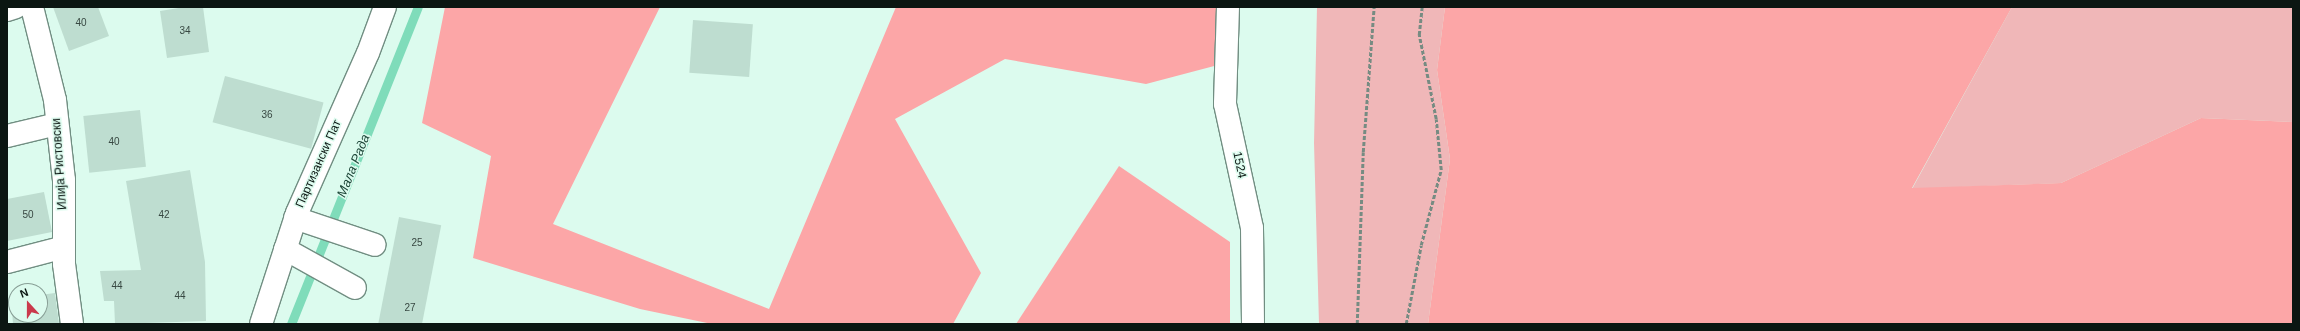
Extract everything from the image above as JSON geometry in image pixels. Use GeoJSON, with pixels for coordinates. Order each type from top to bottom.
{"type":"FeatureCollection","features":[{"type":"Feature","properties":{"kind":"street"},"geometry":{"type":"LineString","coordinates":[[7,10],[16,7]]}},
{"type":"Feature","properties":{"kind":"street","name":"Илија Ристовски"},"geometry":{"type":"LineString","coordinates":[[32,7],[57,124],[64,180],[64,247],[72,324]]}},
{"type":"Feature","properties":{"kind":"street","name":"Партизански Пат"},"geometry":{"type":"LineString","coordinates":[[261,324],[294,254],[295,218],[368,53],[385,7]]}},
{"type":"Feature","properties":{"kind":"street","name":"1524"},"geometry":{"type":"LineString","coordinates":[[1228,7],[1225,104],[1252,228],[1253,324]]}},
{"type":"Feature","properties":{"kind":"street"},"geometry":{"type":"LineString","coordinates":[[7,136],[57,124]]}},
{"type":"Feature","properties":{"kind":"street"},"geometry":{"type":"LineString","coordinates":[[295,218],[375,245]]}},
{"type":"Feature","properties":{"kind":"street"},"geometry":{"type":"LineString","coordinates":[[7,262],[64,247]]}},
{"type":"Feature","properties":{"kind":"street"},"geometry":{"type":"LineString","coordinates":[[294,254],[355,288]]}},
{"type":"Feature","properties":{"kind":"path"},"geometry":{"type":"LineString","coordinates":[[1357,324],[1363,152],[1374,7]]}},
{"type":"Feature","properties":{"kind":"path"},"geometry":{"type":"LineString","coordinates":[[1406,324],[1421,245],[1441,170],[1436,119],[1419,35],[1422,7]]}},
{"type":"Feature","properties":{"kind":"shaded area"},"geometry":{"type":"Polygon","coordinates":[[[445,7],[660,7],[553,224],[769,309],[896,7],[1217,7],[1218,65],[1146,84],[1005,59],[895,119],[981,273],[953,324],[712,324],[640,309],[473,258],[491,156],[422,123],[445,7]]]}},
{"type":"Feature","properties":{"kind":"shaded area"},"geometry":{"type":"Polygon","coordinates":[[[1317,7],[1445,7],[1437,70],[1450,159],[1428,324],[1319,324],[1314,143],[1317,7]]]}},
{"type":"Feature","properties":{"kind":"shaded area"},"geometry":{"type":"Polygon","coordinates":[[[1445,7],[2012,7],[1912,188],[2061,183],[2201,118],[2293,122],[2293,324],[1428,324],[1450,159],[1437,70],[1445,7]]]}},
{"type":"Feature","properties":{"kind":"shaded area"},"geometry":{"type":"Polygon","coordinates":[[[2012,7],[2293,7],[2293,122],[2201,118],[2061,183],[1912,189],[2012,7]]]}},
{"type":"Feature","properties":{"kind":"shaded area"},"geometry":{"type":"Polygon","coordinates":[[[1119,166],[1230,242],[1230,324],[1016,324],[1119,166]]]}},
{"type":"Feature","properties":{"kind":"building"},"geometry":{"type":"Polygon","coordinates":[[[53,7],[98,7],[109,36],[69,51],[53,7]]]}},
{"type":"Feature","properties":{"kind":"building"},"geometry":{"type":"Polygon","coordinates":[[[185,7],[203,7],[209,52],[167,58],[160,11],[185,7]]]}},
{"type":"Feature","properties":{"kind":"building"},"geometry":{"type":"Polygon","coordinates":[[[693,20],[753,24],[749,77],[689,73],[693,20]]]}},
{"type":"Feature","properties":{"kind":"building"},"geometry":{"type":"Polygon","coordinates":[[[225,76],[324,102],[311,149],[213,122],[225,76]]]}},
{"type":"Feature","properties":{"kind":"building"},"geometry":{"type":"Polygon","coordinates":[[[140,110],[146,167],[89,173],[83,116],[140,110]]]}},
{"type":"Feature","properties":{"kind":"building"},"geometry":{"type":"Polygon","coordinates":[[[190,170],[205,262],[206,321],[115,324],[114,301],[104,301],[100,271],[141,270],[126,181],[190,170]]]}},
{"type":"Feature","properties":{"kind":"building"},"geometry":{"type":"Polygon","coordinates":[[[44,192],[52,232],[7,241],[7,199],[44,192]]]}},
{"type":"Feature","properties":{"kind":"building"},"geometry":{"type":"Polygon","coordinates":[[[399,217],[441,225],[422,324],[378,323],[399,217]]]}},
{"type":"Feature","properties":{"kind":"building"},"geometry":{"type":"Polygon","coordinates":[[[55,293],[59,324],[13,324],[48,323],[48,294],[55,293]]]}},
{"type":"Feature","properties":{"kind":"waterway","name":"Мала Рада"},"geometry":{"type":"LineString","coordinates":[[291,324],[418,7]]}}]}
